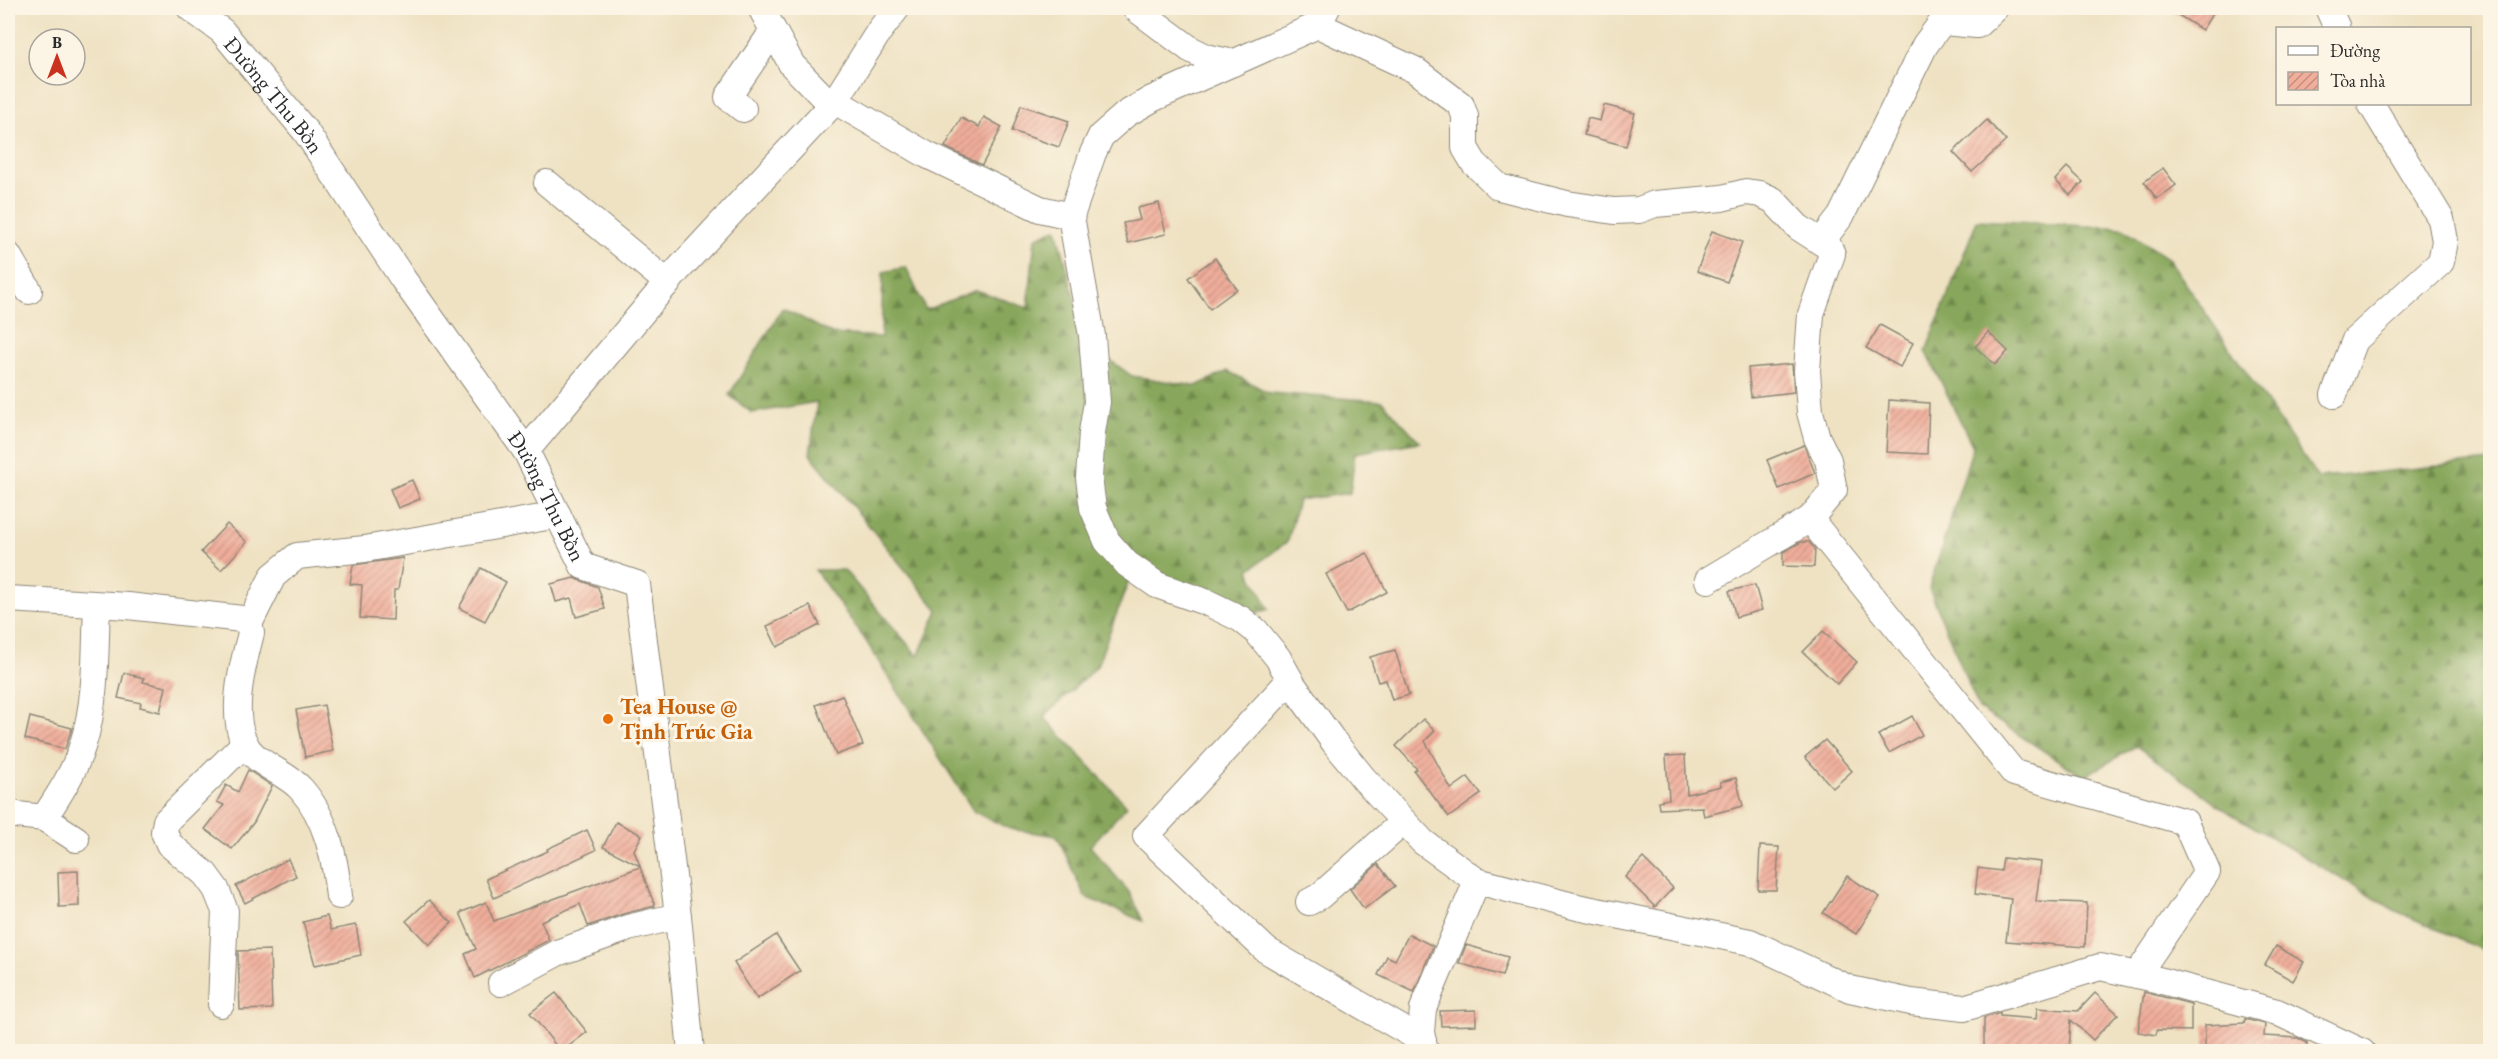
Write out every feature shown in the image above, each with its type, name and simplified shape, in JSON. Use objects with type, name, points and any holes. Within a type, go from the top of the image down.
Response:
[{"type":"street","name":"Đường Thu Bồn","points":[[190,8],[222,31],[306,132],[403,279],[526,451],[583,566],[638,584],[678,916],[691,1052]]},
{"type":"street","points":[[761,8],[792,65],[833,103],[927,155],[1041,209],[1071,216]]},
{"type":"street","points":[[526,451],[668,283],[833,103],[880,30],[897,8]]},
{"type":"street","points":[[1135,8],[1190,49],[1206,57],[1233,63]]},
{"type":"street","points":[[1821,242],[1841,216],[1925,45],[1942,22],[1977,25],[1995,8]]},
{"type":"street","points":[[2328,8],[2337,27]]},
{"type":"street","points":[[1708,580],[1810,519],[1834,490],[1828,460],[1817,438],[1810,412],[1806,371],[1811,314],[1832,254],[1829,247],[1798,227],[1773,200],[1760,194],[1746,192],[1722,198],[1655,204],[1639,210],[1614,211],[1567,204],[1499,187],[1474,163],[1465,148],[1465,116],[1461,105],[1405,64],[1323,16],[1233,63],[1152,99],[1126,114],[1101,136],[1071,216],[1092,336],[1097,402],[1092,432],[1089,478],[1093,508],[1107,541],[1127,564],[1157,585],[1208,603],[1241,619],[1256,631],[1278,658],[1290,680],[1341,752],[1423,842],[1477,881],[1577,907],[1750,942],[1850,989],[1911,1002],[1964,1008],[2100,967],[2277,1012],[2362,1052]]},
{"type":"street","points":[[743,109],[728,97],[773,31]]},
{"type":"street","points":[[2334,395],[2355,340],[2441,262],[2445,241],[2441,219],[2372,105]]},
{"type":"street","points":[[547,183],[668,283]]},
{"type":"street","points":[[8,255],[29,291]]},
{"type":"street","points":[[339,896],[331,844],[317,814],[301,788],[264,763],[244,742],[239,718],[238,694],[251,633],[249,624],[273,576],[297,556],[365,549],[558,515]]},
{"type":"street","points":[[1810,519],[2014,773],[2185,822],[2207,872],[2137,975]]},
{"type":"street","points":[[8,599],[128,606],[242,619],[249,624]]},
{"type":"street","points":[[44,818],[66,784],[83,743],[94,682],[97,605]]},
{"type":"street","points":[[1290,680],[1146,836],[1266,950],[1424,1046]]},
{"type":"street","points":[[221,1004],[225,911],[216,889],[205,874],[169,844],[164,832],[166,821],[244,742]]},
{"type":"street","points":[[8,814],[44,818],[76,839]]},
{"type":"street","points":[[1309,902],[1320,896],[1403,822]]},
{"type":"street","points":[[1424,1046],[1421,1032],[1423,1010],[1477,881]]},
{"type":"street","points":[[501,983],[556,953],[628,928],[678,916]]},
{"type":"green space","points":[[1977,220],[2123,228],[2169,259],[2318,478],[2490,461],[2490,953],[2394,910],[2230,813],[2136,746],[2084,777],[1979,709],[1929,588],[1973,447],[1926,351]]},
{"type":"green space","points":[[1057,228],[1085,342],[1132,376],[1196,386],[1228,371],[1269,393],[1382,401],[1420,442],[1355,453],[1350,493],[1298,500],[1288,541],[1249,570],[1269,609],[1237,621],[1131,575],[1097,666],[1044,717],[1127,806],[1090,846],[1129,892],[1143,921],[1085,897],[1057,836],[1010,829],[974,812],[866,641],[815,570],[844,570],[918,656],[938,610],[810,454],[817,402],[752,413],[729,395],[783,308],[832,334],[881,337],[883,272],[906,267],[926,310],[976,290],[1028,308],[1035,238]]},
{"type":"building","points":[[2167,8],[2216,8],[2202,30]]},
{"type":"building","points":[[1021,105],[1069,121],[1059,147],[1012,131]]},
{"type":"building","points":[[1604,105],[1635,113],[1626,146],[1584,135],[1588,118],[1600,121]]},
{"type":"building","points":[[984,117],[1002,127],[982,165],[945,147],[961,118],[979,127]]},
{"type":"building","points":[[1987,120],[2006,141],[1972,172],[1953,152]]},
{"type":"building","points":[[2067,167],[2083,182],[2070,195],[2055,180]]},
{"type":"building","points":[[2163,168],[2176,185],[2157,199],[2144,182]]},
{"type":"building","points":[[1159,203],[1166,234],[1128,243],[1123,223],[1140,220],[1137,208]]},
{"type":"building","points":[[1712,231],[1742,242],[1727,282],[1697,271]]},
{"type":"building","points":[[1215,258],[1237,289],[1210,309],[1188,278]]},
{"type":"building","points":[[1880,325],[1913,343],[1900,367],[1866,348]]},
{"type":"building","points":[[1988,332],[2008,351],[1995,365],[1975,347]]},
{"type":"building","points":[[1792,364],[1794,392],[1751,397],[1748,368]]},
{"type":"building","points":[[1889,400],[1929,403],[1927,454],[1886,452]]},
{"type":"building","points":[[1804,445],[1815,473],[1779,489],[1767,460]]},
{"type":"building","points":[[412,480],[420,499],[398,508],[390,489]]},
{"type":"building","points":[[227,524],[247,542],[221,570],[201,552]]},
{"type":"building","points":[[1801,542],[1809,542],[1815,549],[1814,567],[1783,566],[1783,552]]},
{"type":"building","points":[[1367,553],[1387,592],[1347,613],[1326,574]]},
{"type":"building","points":[[403,558],[398,590],[394,590],[393,620],[360,618],[362,585],[350,584],[353,565]]},
{"type":"building","points":[[481,568],[506,582],[485,621],[459,608]]},
{"type":"building","points":[[574,578],[598,587],[605,609],[576,617],[571,598],[556,602],[551,584]]},
{"type":"building","points":[[1755,585],[1762,610],[1736,617],[1729,591]]},
{"type":"building","points":[[810,606],[820,625],[777,647],[767,626]]},
{"type":"building","points":[[1823,631],[1857,662],[1837,684],[1803,652]]},
{"type":"building","points":[[1395,650],[1409,695],[1392,700],[1386,680],[1378,682],[1370,657]]},
{"type":"building","points":[[124,673],[144,678],[143,682],[166,687],[160,712],[140,707],[141,703],[118,698]]},
{"type":"building","points":[[842,695],[863,745],[836,755],[816,705]]},
{"type":"building","points":[[324,705],[333,751],[305,757],[296,710]]},
{"type":"building","points":[[1912,716],[1922,735],[1889,753],[1878,735]]},
{"type":"building","points":[[30,717],[72,728],[65,749],[25,739]]},
{"type":"building","points":[[1423,719],[1435,731],[1425,741],[1451,789],[1468,777],[1481,794],[1449,817],[1414,771],[1417,769],[1396,746]]},
{"type":"building","points":[[1825,740],[1852,771],[1833,788],[1805,757]]},
{"type":"building","points":[[1685,755],[1687,794],[1721,786],[1720,782],[1736,778],[1743,806],[1704,816],[1702,807],[1659,809],[1658,801],[1669,799],[1666,756]]},
{"type":"building","points":[[248,770],[272,786],[254,822],[232,849],[205,829],[224,805],[217,802],[226,785],[238,792]]},
{"type":"building","points":[[616,822],[642,835],[634,850],[640,866],[603,847]]},
{"type":"building","points":[[587,830],[596,850],[494,898],[486,879],[548,851],[547,849]]},
{"type":"building","points":[[1760,846],[1779,847],[1776,890],[1758,890]]},
{"type":"building","points":[[1643,858],[1673,888],[1655,907],[1625,877]]},
{"type":"building","points":[[2003,858],[2041,862],[2036,901],[2087,903],[2085,947],[2006,941],[2011,899],[1975,894],[1978,868],[2001,871]]},
{"type":"building","points":[[288,859],[296,876],[245,903],[236,886]]},
{"type":"building","points":[[1378,864],[1395,886],[1364,909],[1350,889]]},
{"type":"building","points":[[640,867],[655,906],[588,926],[580,904],[541,921],[549,940],[475,978],[465,954],[476,949],[460,913],[486,902],[494,921]]},
{"type":"building","points":[[78,871],[79,906],[59,907],[58,872]]},
{"type":"building","points":[[1847,876],[1880,897],[1856,934],[1823,913]]},
{"type":"building","points":[[429,900],[452,923],[429,945],[406,921]]},
{"type":"building","points":[[327,916],[331,930],[356,925],[361,955],[315,965],[303,922]]},
{"type":"building","points":[[1409,934],[1433,946],[1414,992],[1378,975],[1387,956],[1395,960]]},
{"type":"building","points":[[776,935],[800,971],[757,999],[734,963]]},
{"type":"building","points":[[1466,945],[1508,957],[1502,976],[1459,963]]},
{"type":"building","points":[[2276,946],[2304,962],[2293,981],[2265,965]]},
{"type":"building","points":[[270,950],[272,1009],[240,1010],[238,951]]},
{"type":"building","points":[[2144,992],[2191,1004],[2191,1031],[2157,1030],[2156,1035],[2138,1032]]},
{"type":"building","points":[[556,993],[587,1032],[561,1052],[530,1013]]},
{"type":"building","points":[[2095,993],[2118,1014],[2093,1040],[2071,1020],[2069,1052],[1984,1052],[1984,1018],[2000,1013],[2000,1016],[2036,1019],[2037,1008],[2078,1011]]},
{"type":"building","points":[[1476,1010],[1476,1025],[1441,1026],[1440,1011]]},
{"type":"building","points":[[2245,1019],[2265,1024],[2264,1036],[2298,1038],[2307,1043],[2307,1052],[2205,1052],[2205,1025],[2244,1023]]},
{"type":"place","name":"Tea House @ Tịnh Trúc Gia","points":[[608,719]]}]
